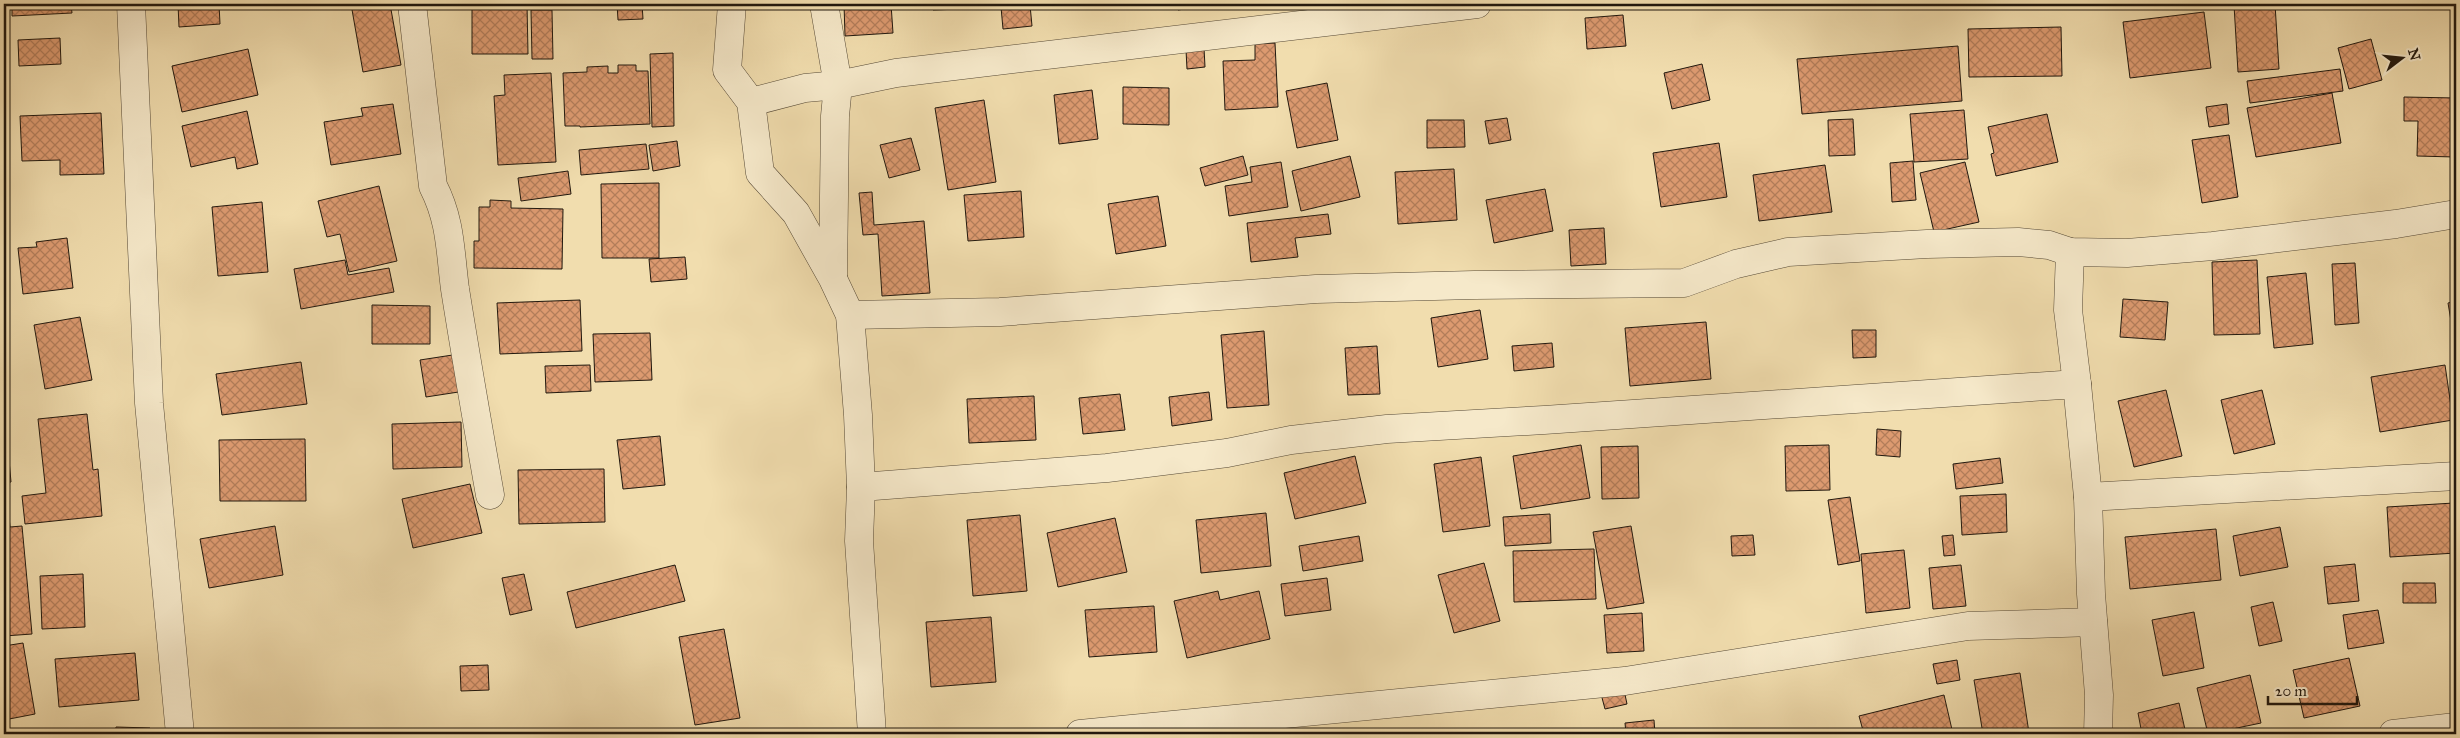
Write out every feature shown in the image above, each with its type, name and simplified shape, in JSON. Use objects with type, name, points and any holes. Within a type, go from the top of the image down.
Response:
[{"type":"street","points":[[131,4],[149,403],[180,734]]},
{"type":"street","points":[[412,4],[433,186],[443,206],[448,226],[455,289],[490,495]]},
{"type":"street","points":[[732,4],[727,70],[751,102],[760,173],[796,213],[833,279],[850,314],[861,488],[859,541],[872,734]]},
{"type":"street","points":[[824,4],[838,85],[835,116],[833,279]]},
{"type":"street","points":[[751,102],[805,88],[838,85],[896,73],[1477,4]]},
{"type":"street","points":[[850,314],[1000,312],[1316,289],[1684,283],[1736,264],[1788,252],[2018,242],[2049,245],[2070,252],[2127,253],[2213,246],[2396,224],[2456,214]]},
{"type":"street","points":[[2070,252],[2068,310],[2078,384],[2088,498],[2098,695],[2098,734]]},
{"type":"street","points":[[861,488],[1107,468],[1228,453],[1291,440],[1387,428],[1544,420],[2078,384]]},
{"type":"street","points":[[2088,498],[2456,476]]},
{"type":"street","points":[[1080,734],[1625,681],[1968,626],[2094,622]]},
{"type":"street","points":[[2393,734],[2456,727]]},
{"type":"building","points":[[12,4],[71,4],[72,13],[12,16]]},
{"type":"building","points":[[178,4],[219,4],[220,24],[179,27]]},
{"type":"building","points":[[351,4],[390,4],[401,65],[363,72]]},
{"type":"building","points":[[472,4],[527,4],[528,54],[472,54]]},
{"type":"building","points":[[617,4],[642,4],[643,19],[618,20]]},
{"type":"building","points":[[844,4],[891,4],[893,33],[845,36]]},
{"type":"building","points":[[933,4],[989,4],[990,8],[933,10]]},
{"type":"building","points":[[1041,4],[1074,4],[1041,8]]},
{"type":"building","points":[[1177,4],[1210,4],[1210,5],[1178,10]]},
{"type":"building","points":[[2275,4],[2279,69],[2238,72],[2234,5]]},
{"type":"building","points":[[1030,5],[1032,26],[1003,29],[1001,7]]},
{"type":"building","points":[[531,10],[552,10],[553,59],[532,59]]},
{"type":"building","points":[[2204,12],[2211,68],[2130,78],[2123,22]]},
{"type":"building","points":[[1623,15],[1626,46],[1587,49],[1585,18]]},
{"type":"building","points":[[2061,27],[2062,76],[1969,77],[1968,29]]},
{"type":"building","points":[[60,38],[61,64],[19,66],[18,40]]},
{"type":"building","points":[[2371,39],[2382,80],[2349,89],[2338,48]]},
{"type":"building","points":[[1275,43],[1278,107],[1225,110],[1223,61],[1255,60],[1255,44]]},
{"type":"building","points":[[1958,46],[1962,101],[1802,114],[1797,59]]},
{"type":"building","points":[[1204,48],[1205,67],[1187,69],[1186,50]]},
{"type":"building","points":[[248,49],[258,95],[182,112],[172,66]]},
{"type":"building","points":[[673,53],[674,126],[652,127],[650,54]]},
{"type":"building","points":[[1702,64],[1710,100],[1672,109],[1664,73]]},
{"type":"building","points":[[618,65],[636,65],[636,71],[648,71],[650,124],[565,126],[563,73],[587,72],[587,67],[608,66],[608,73],[618,73]]},
{"type":"building","points":[[2340,69],[2343,91],[2250,103],[2247,81]]},
{"type":"building","points":[[551,73],[556,162],[498,165],[494,96],[505,95],[504,75]]},
{"type":"building","points":[[1327,83],[1338,140],[1297,148],[1286,91]]},
{"type":"building","points":[[1123,87],[1169,88],[1169,125],[1123,124]]},
{"type":"building","points":[[1092,90],[1098,139],[1059,144],[1054,95]]},
{"type":"building","points":[[2332,93],[2341,143],[2256,157],[2247,108]]},
{"type":"building","points":[[2404,97],[2456,98],[2455,157],[2417,156],[2418,121],[2404,121]]},
{"type":"building","points":[[984,100],[996,182],[948,190],[935,108]]},
{"type":"building","points":[[393,104],[401,154],[331,165],[324,122],[363,116],[361,108]]},
{"type":"building","points":[[2227,104],[2229,124],[2209,127],[2206,107]]},
{"type":"building","points":[[1964,110],[1968,159],[1914,162],[1910,114]]},
{"type":"building","points":[[247,111],[258,164],[237,169],[235,157],[191,167],[182,126]]},
{"type":"building","points":[[101,113],[104,174],[60,175],[60,160],[22,161],[20,116]]},
{"type":"building","points":[[2047,114],[2058,162],[1996,176],[1991,154],[1994,153],[1988,127]]},
{"type":"building","points":[[1507,118],[1511,140],[1489,144],[1485,121]]},
{"type":"building","points":[[1853,119],[1855,155],[1829,156],[1828,120]]},
{"type":"building","points":[[1427,120],[1464,120],[1465,147],[1427,148]]},
{"type":"building","points":[[2229,135],[2238,197],[2202,203],[2192,140]]},
{"type":"building","points":[[911,138],[920,170],[889,178],[880,145]]},
{"type":"building","points":[[677,141],[680,166],[653,171],[649,145]]},
{"type":"building","points":[[1719,143],[1727,197],[1661,207],[1653,153]]},
{"type":"building","points":[[646,144],[649,169],[581,175],[579,150]]},
{"type":"building","points":[[1243,156],[1248,175],[1205,186],[1200,168]]},
{"type":"building","points":[[1350,156],[1360,197],[1301,211],[1292,171]]},
{"type":"building","points":[[1913,161],[1916,200],[1892,202],[1890,163]]},
{"type":"building","points":[[1281,162],[1288,207],[1229,216],[1225,186],[1252,182],[1250,167]]},
{"type":"building","points":[[1965,162],[1979,222],[1934,232],[1920,173]]},
{"type":"building","points":[[1825,165],[1832,212],[1759,221],[1753,175]]},
{"type":"building","points":[[1454,169],[1457,220],[1398,224],[1395,172]]},
{"type":"building","points":[[568,171],[571,194],[521,201],[518,178]]},
{"type":"building","points":[[659,183],[659,258],[602,258],[601,184]]},
{"type":"building","points":[[379,186],[397,261],[349,272],[340,234],[327,237],[318,201]]},
{"type":"building","points":[[1545,189],[1553,231],[1494,243],[1486,200]]},
{"type":"building","points":[[1021,191],[1024,237],[968,241],[964,195]]},
{"type":"building","points":[[872,192],[874,225],[924,221],[930,293],[882,296],[878,234],[863,235],[859,193]]},
{"type":"building","points":[[1158,196],[1166,246],[1116,254],[1108,204]]},
{"type":"building","points":[[490,200],[511,201],[511,208],[563,209],[562,269],[474,268],[474,241],[479,241],[479,207],[490,207]]},
{"type":"building","points":[[262,202],[268,272],[218,276],[212,207]]},
{"type":"building","points":[[1328,214],[1331,234],[1295,238],[1298,257],[1251,262],[1247,223]]},
{"type":"building","points":[[1604,228],[1606,264],[1571,266],[1569,230]]},
{"type":"building","points":[[67,238],[73,288],[23,294],[18,248],[37,247],[36,242]]},
{"type":"building","points":[[685,257],[687,279],[651,282],[649,259]]},
{"type":"building","points":[[345,260],[348,275],[389,268],[394,292],[301,309],[294,269]]},
{"type":"building","points":[[2257,260],[2260,334],[2214,335],[2212,262]]},
{"type":"building","points":[[2355,263],[2359,323],[2335,325],[2332,264]]},
{"type":"building","points":[[2306,273],[2313,344],[2274,348],[2267,277]]},
{"type":"building","points":[[2123,299],[2168,302],[2165,340],[2120,337]]},
{"type":"building","points":[[580,300],[582,351],[500,354],[497,303]]},
{"type":"building","points":[[2456,301],[2456,333],[2453,333],[2448,303]]},
{"type":"building","points":[[372,305],[430,306],[430,344],[372,344]]},
{"type":"building","points":[[1480,310],[1488,359],[1438,367],[1431,318]]},
{"type":"building","points":[[80,317],[92,380],[45,389],[34,325]]},
{"type":"building","points":[[1706,322],[1711,379],[1630,386],[1625,328]]},
{"type":"building","points":[[1852,330],[1876,330],[1876,357],[1853,358]]},
{"type":"building","points":[[1264,331],[1269,405],[1227,408],[1221,335]]},
{"type":"building","points":[[650,333],[652,380],[595,382],[593,334]]},
{"type":"building","points":[[1552,343],[1554,367],[1514,371],[1512,346]]},
{"type":"building","points":[[1377,346],[1380,394],[1348,395],[1345,348]]},
{"type":"building","points":[[459,354],[465,391],[426,397],[420,360]]},
{"type":"building","points":[[301,362],[307,404],[222,415],[216,374]]},
{"type":"building","points":[[590,365],[591,391],[546,393],[545,366]]},
{"type":"building","points":[[2445,365],[2453,420],[2380,432],[2371,377]]},
{"type":"building","points":[[2166,390],[2182,456],[2134,467],[2118,401]]},
{"type":"building","points":[[2262,390],[2275,444],[2234,454],[2221,400]]},
{"type":"building","points":[[1209,392],[1212,420],[1172,426],[1169,397]]},
{"type":"building","points":[[1120,394],[1125,430],[1083,434],[1079,398]]},
{"type":"building","points":[[1034,396],[1036,440],[969,443],[967,399]]},
{"type":"building","points":[[87,414],[93,470],[98,469],[102,516],[25,524],[22,496],[46,493],[38,419]]},
{"type":"building","points":[[461,422],[462,467],[393,469],[392,424]]},
{"type":"building","points":[[1877,429],[1901,431],[1900,457],[1876,455]]},
{"type":"building","points":[[660,436],[665,485],[623,489],[617,440]]},
{"type":"building","points":[[4,438],[7,438],[11,482],[4,483]]},
{"type":"building","points":[[305,439],[306,501],[220,501],[219,440]]},
{"type":"building","points":[[1581,445],[1590,498],[1521,509],[1513,456]]},
{"type":"building","points":[[1829,445],[1830,490],[1786,491],[1785,446]]},
{"type":"building","points":[[1638,446],[1639,498],[1602,499],[1601,447]]},
{"type":"building","points":[[1355,456],[1366,503],[1295,519],[1284,473]]},
{"type":"building","points":[[1481,457],[1490,526],[1443,532],[1434,464]]},
{"type":"building","points":[[2000,458],[2003,483],[1956,489],[1953,464]]},
{"type":"building","points":[[604,469],[605,522],[519,524],[518,470]]},
{"type":"building","points":[[470,484],[482,533],[413,548],[402,499]]},
{"type":"building","points":[[2006,494],[2007,532],[1962,535],[1960,496]]},
{"type":"building","points":[[4,497],[7,497],[10,527],[22,526],[32,634],[4,636]]},
{"type":"building","points":[[1850,497],[1860,561],[1838,565],[1828,500]]},
{"type":"building","points":[[2454,503],[2456,553],[2390,557],[2387,507]]},
{"type":"building","points":[[1266,513],[1271,566],[1201,573],[1196,520]]},
{"type":"building","points":[[1550,514],[1551,543],[1505,546],[1503,517]]},
{"type":"building","points":[[1020,515],[1027,591],[973,596],[967,520]]},
{"type":"building","points":[[1115,518],[1127,572],[1058,587],[1047,533]]},
{"type":"building","points":[[275,526],[283,575],[209,588],[200,539]]},
{"type":"building","points":[[1631,526],[1644,603],[1607,609],[1593,532]]},
{"type":"building","points":[[2280,527],[2288,567],[2240,576],[2233,536]]},
{"type":"building","points":[[2216,529],[2221,580],[2130,589],[2125,537]]},
{"type":"building","points":[[1753,535],[1755,555],[1732,556],[1731,536]]},
{"type":"building","points":[[1953,535],[1955,555],[1944,556],[1942,536]]},
{"type":"building","points":[[1359,536],[1363,561],[1303,571],[1299,546]]},
{"type":"building","points":[[1594,549],[1596,599],[1514,602],[1513,551]]},
{"type":"building","points":[[1904,550],[1910,608],[1866,613],[1861,554]]},
{"type":"building","points":[[1484,563],[1500,621],[1454,633],[1438,575]]},
{"type":"building","points":[[2355,564],[2359,601],[2328,604],[2324,567]]},
{"type":"building","points":[[675,565],[685,601],[576,628],[567,592]]},
{"type":"building","points":[[1961,565],[1966,606],[1933,609],[1929,568]]},
{"type":"building","points":[[83,574],[85,627],[42,629],[40,576]]},
{"type":"building","points":[[524,574],[532,610],[510,615],[502,578]]},
{"type":"building","points":[[1327,578],[1331,610],[1285,616],[1281,584]]},
{"type":"building","points":[[2403,583],[2435,583],[2436,603],[2403,603]]},
{"type":"building","points":[[1218,591],[1220,600],[1259,591],[1270,639],[1187,658],[1174,601]]},
{"type":"building","points":[[2273,602],[2282,641],[2259,646],[2251,607]]},
{"type":"building","points":[[1154,606],[1157,652],[1089,657],[1085,610]]},
{"type":"building","points":[[2378,610],[2384,643],[2348,649],[2343,615]]},
{"type":"building","points":[[2194,612],[2204,668],[2163,676],[2152,620]]},
{"type":"building","points":[[1642,613],[1644,651],[1607,653],[1604,615]]},
{"type":"building","points":[[991,617],[996,682],[931,687],[926,622]]},
{"type":"building","points":[[724,629],[740,718],[695,725],[679,637]]},
{"type":"building","points":[[23,643],[35,714],[4,720],[4,646]]},
{"type":"building","points":[[135,653],[139,700],[59,707],[55,659]]},
{"type":"building","points":[[2349,658],[2360,706],[2304,718],[2293,670]]},
{"type":"building","points":[[1957,660],[1960,680],[1937,684],[1933,664]]},
{"type":"building","points":[[488,665],[489,690],[461,691],[460,666]]},
{"type":"building","points":[[2020,673],[2029,733],[1983,734],[1974,680]]},
{"type":"building","points":[[2250,675],[2261,723],[2208,734],[2197,688]]},
{"type":"building","points":[[1624,690],[1627,704],[1605,709],[1601,694]]},
{"type":"building","points":[[1944,695],[1953,734],[1864,734],[1859,716]]},
{"type":"building","points":[[2179,703],[2186,734],[2142,734],[2138,713]]},
{"type":"building","points":[[1654,720],[1655,734],[1626,734],[1625,723]]},
{"type":"building","points":[[116,727],[150,728],[150,734],[115,734]]},
{"type":"building","points":[[1809,729],[1809,734],[1759,734]]}]
